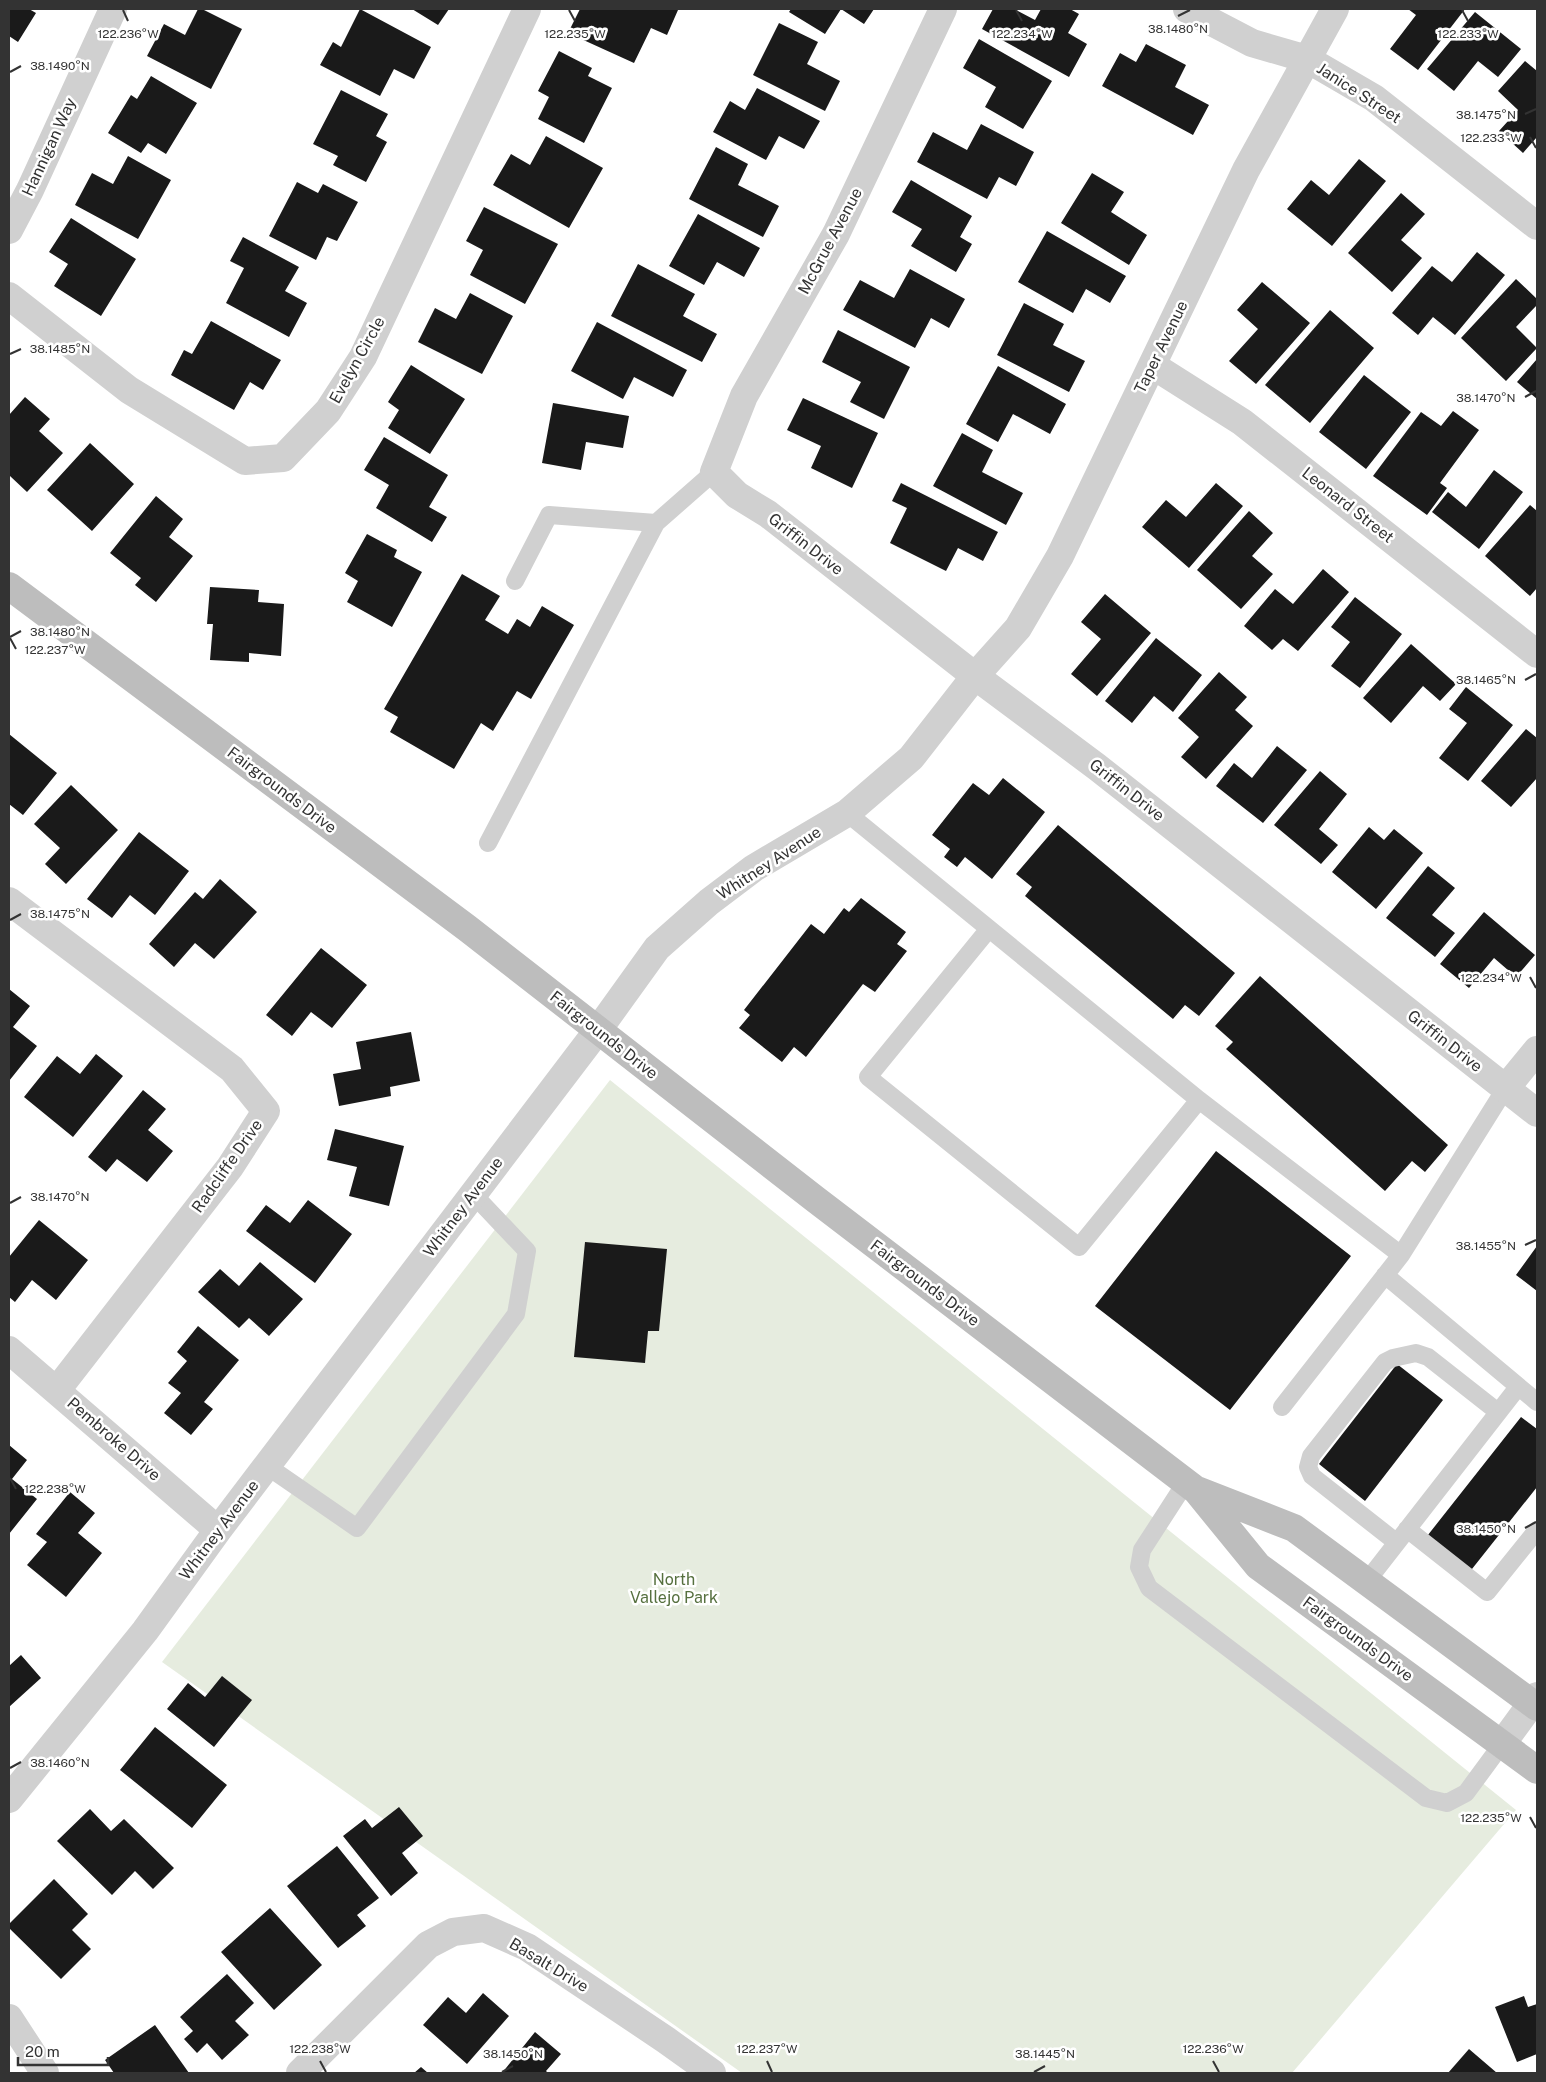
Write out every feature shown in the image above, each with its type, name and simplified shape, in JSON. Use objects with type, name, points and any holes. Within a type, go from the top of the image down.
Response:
[{"type":"main road","name":"Fairgrounds Drive","points":[[9,586],[467,928],[815,1199],[1191,1486],[1258,1566],[1537,1770]]},
{"type":"main road","name":"Fairgrounds Drive","points":[[1191,1486],[1294,1528],[1535,1702]]},
{"type":"street","name":"Hannigan Way","points":[[9,230],[30,190],[113,9]]},
{"type":"street","name":"Evelyn Circle","points":[[9,296],[129,390],[245,462],[284,458],[328,412],[363,357],[527,9]]},
{"type":"street","name":"McGrue Avenue","points":[[714,472],[744,396],[836,234],[943,9]]},
{"type":"street","name":"Janice Street","points":[[1186,9],[1252,43],[1307,59],[1374,98],[1537,226]]},
{"type":"street","name":"Taper Avenue","points":[[974,676],[1018,628],[1060,556],[1246,170],[1335,9]]},
{"type":"street","name":"Leonard Street","points":[[1152,365],[1242,422],[1537,654]]},
{"type":"street","name":"Griffin Drive","points":[[714,472],[737,494],[768,514],[974,676],[1105,773],[1537,1113]]},
{"type":"street","name":"Whitney Avenue","points":[[9,1799],[116,1669],[218,1530],[598,1030],[657,948],[708,902],[754,868],[847,814],[912,758],[974,676]]},
{"type":"street","name":"Radcliffe Drive","points":[[9,901],[232,1069],[266,1111],[230,1167],[57,1390]]},
{"type":"street","points":[[1505,1088],[1537,1050]]},
{"type":"street","name":"Pembroke Drive","points":[[9,1350],[218,1530]]},
{"type":"street","points":[[1502,1744],[1535,1702]]},
{"type":"street","name":"Basalt Drive","points":[[300,2073],[428,1945],[454,1932],[484,1928],[527,1947],[712,2073]]},
{"type":"street","points":[[9,2018],[45,2073]]},
{"type":"lane","points":[[488,843],[656,523],[714,472]]},
{"type":"lane","points":[[515,581],[549,515],[656,523]]},
{"type":"lane","points":[[847,814],[1199,1100],[1401,1255]]},
{"type":"lane","points":[[988,930],[868,1077],[928,1126],[1079,1247],[1199,1100]]},
{"type":"lane","points":[[1282,1407],[1401,1255],[1505,1088]]},
{"type":"lane","points":[[267,1466],[357,1528],[516,1314],[527,1251],[473,1194]]},
{"type":"lane","points":[[1385,1275],[1537,1402]]},
{"type":"lane","points":[[1498,1412],[1428,1357],[1416,1352],[1392,1358],[1385,1362],[1311,1456],[1308,1467],[1312,1476],[1487,1592],[1537,1530]]},
{"type":"lane","points":[[1367,1581],[1518,1387]]},
{"type":"lane","points":[[1191,1486],[1142,1550],[1139,1567],[1149,1588],[1426,1798],[1447,1803],[1466,1793],[1502,1744]]},
{"type":"green space","name":"North Vallejo Park","points":[[610,1080],[1516,1810],[1292,2073],[742,2073],[162,1662]]},
{"type":"building","points":[[9,9],[29,9],[36,13],[18,42],[9,36]]},
{"type":"building","points":[[198,9],[202,9],[242,29],[211,89],[147,56],[164,24],[185,35]]},
{"type":"building","points":[[360,9],[431,47],[414,79],[394,69],[380,96],[320,65],[333,42],[341,47]]},
{"type":"building","points":[[412,9],[449,9],[438,25]]},
{"type":"building","points":[[580,9],[678,10],[667,35],[651,28],[634,63],[568,33]]},
{"type":"building","points":[[791,9],[841,9],[825,34],[789,12]]},
{"type":"building","points":[[841,9],[874,9],[864,24]]},
{"type":"building","points":[[993,9],[1014,9],[1035,20],[1041,9],[1070,9],[1079,14],[1068,33],[1087,44],[1069,77],[982,29]]},
{"type":"building","points":[[1408,9],[1465,9],[1418,70],[1390,49],[1416,15]]},
{"type":"building","points":[[1475,12],[1521,49],[1498,77],[1478,61],[1454,91],[1427,69]]},
{"type":"building","points":[[779,23],[818,42],[807,64],[840,81],[825,111],[753,75]]},
{"type":"building","points":[[979,39],[1052,81],[1023,129],[985,107],[996,87],[963,68]]},
{"type":"building","points":[[1146,44],[1186,65],[1175,87],[1209,105],[1193,135],[1102,86],[1120,53],[1136,62]]},
{"type":"building","points":[[559,51],[592,68],[588,76],[612,88],[584,143],[538,119],[549,97],[538,91]]},
{"type":"building","points":[[1525,61],[1537,71],[1537,137],[1523,153],[1499,131],[1518,110],[1498,91]]},
{"type":"building","points":[[151,76],[197,103],[166,154],[148,143],[141,153],[108,133],[131,95],[137,99]]},
{"type":"building","points":[[757,88],[820,121],[804,149],[779,136],[766,160],[713,132],[730,101],[745,110]]},
{"type":"building","points":[[341,90],[388,114],[376,136],[387,142],[366,182],[333,165],[338,156],[313,144]]},
{"type":"building","points":[[981,124],[1034,152],[1016,186],[999,177],[987,199],[917,162],[933,132],[967,150]]},
{"type":"building","points":[[546,136],[603,168],[569,228],[493,185],[511,154],[530,165]]},
{"type":"building","points":[[716,147],[748,164],[738,185],[779,206],[763,237],[689,199]]},
{"type":"building","points":[[128,156],[171,180],[138,239],[75,205],[92,173],[113,184]]},
{"type":"building","points":[[1359,159],[1386,181],[1332,246],[1287,209],[1311,180],[1329,195]]},
{"type":"building","points":[[1092,173],[1124,192],[1111,212],[1147,235],[1129,265],[1061,223]]},
{"type":"building","points":[[911,180],[972,216],[960,237],[972,244],[956,272],[911,246],[922,229],[892,212]]},
{"type":"building","points":[[297,182],[318,193],[323,184],[358,202],[337,241],[327,237],[316,260],[269,236]]},
{"type":"building","points":[[1401,193],[1425,214],[1401,240],[1422,258],[1392,292],[1348,253]]},
{"type":"building","points":[[484,207],[558,244],[525,304],[470,275],[483,250],[466,241]]},
{"type":"building","points":[[698,214],[760,248],[744,277],[717,262],[704,285],[669,266]]},
{"type":"building","points":[[71,218],[136,259],[101,316],[54,286],[68,264],[49,252]]},
{"type":"building","points":[[1047,231],[1126,276],[1110,303],[1086,289],[1073,313],[1018,282]]},
{"type":"building","points":[[243,237],[299,267],[285,291],[307,303],[289,337],[226,303],[244,268],[230,261]]},
{"type":"building","points":[[1477,252],[1505,275],[1455,335],[1433,317],[1418,335],[1392,313],[1432,266],[1452,282]]},
{"type":"building","points":[[638,264],[695,294],[683,316],[717,334],[702,362],[611,316]]},
{"type":"building","points":[[910,269],[965,299],[949,328],[931,318],[915,348],[843,310],[860,280],[894,298]]},
{"type":"building","points":[[1516,279],[1537,299],[1537,305],[1516,327],[1537,348],[1506,381],[1461,338]]},
{"type":"building","points":[[1262,282],[1310,323],[1256,384],[1229,361],[1258,329],[1237,310]]},
{"type":"building","points":[[470,293],[513,316],[482,374],[418,342],[435,308],[456,319]]},
{"type":"building","points":[[1024,303],[1064,324],[1053,345],[1085,361],[1069,392],[997,355]]},
{"type":"building","points":[[1330,310],[1374,348],[1310,423],[1265,385]]},
{"type":"building","points":[[211,321],[281,360],[263,390],[250,382],[234,410],[171,375],[184,350],[192,354]]},
{"type":"building","points":[[597,322],[687,370],[673,397],[634,377],[623,399],[571,371]]},
{"type":"building","points":[[838,330],[910,367],[884,419],[850,402],[861,382],[822,362]]},
{"type":"building","points":[[1537,359],[1537,399],[1517,382]]},
{"type":"building","points":[[411,365],[465,399],[430,454],[388,428],[399,410],[388,402]]},
{"type":"building","points":[[998,366],[1066,404],[1050,434],[1013,414],[998,442],[966,424]]},
{"type":"building","points":[[1364,375],[1411,412],[1366,469],[1319,432]]},
{"type":"building","points":[[25,397],[50,419],[39,431],[63,453],[27,492],[9,477],[9,415]]},
{"type":"building","points":[[803,398],[878,433],[852,488],[811,468],[821,446],[787,430]]},
{"type":"building","points":[[553,403],[629,416],[623,448],[586,442],[581,470],[542,463]]},
{"type":"building","points":[[1453,411],[1479,430],[1440,483],[1447,488],[1427,515],[1373,476],[1421,412],[1441,426]]},
{"type":"building","points":[[962,433],[993,450],[982,472],[1023,493],[1006,525],[933,486]]},
{"type":"building","points":[[384,437],[448,475],[429,507],[447,517],[432,542],[376,508],[389,485],[364,470]]},
{"type":"building","points":[[90,443],[134,484],[92,531],[47,490]]},
{"type":"building","points":[[1494,470],[1523,492],[1479,549],[1432,512],[1448,492],[1466,507]]},
{"type":"building","points":[[901,483],[998,532],[983,561],[958,548],[946,571],[890,543],[907,508],[892,501]]},
{"type":"building","points":[[1216,483],[1243,506],[1189,568],[1142,527],[1166,500],[1186,517]]},
{"type":"building","points":[[156,496],[183,519],[169,537],[193,556],[156,602],[135,585],[141,578],[110,553]]},
{"type":"building","points":[[1530,505],[1537,511],[1537,588],[1530,596],[1485,556]]},
{"type":"building","points":[[1249,511],[1273,533],[1252,556],[1273,574],[1241,609],[1197,570]]},
{"type":"building","points":[[367,534],[397,550],[394,557],[422,572],[392,627],[347,602],[358,581],[345,573]]},
{"type":"building","points":[[1323,569],[1349,592],[1298,651],[1283,639],[1272,650],[1244,626],[1275,589],[1293,604]]},
{"type":"building","points":[[462,574],[500,596],[485,620],[508,634],[517,619],[530,627],[542,606],[574,625],[531,699],[517,691],[493,731],[481,723],[454,769],[390,732],[398,717],[384,709]]},
{"type":"building","points":[[210,587],[259,590],[258,602],[284,604],[281,656],[249,653],[249,662],[210,660],[213,624],[207,624]]},
{"type":"building","points":[[1105,594],[1151,633],[1097,696],[1071,674],[1101,639],[1081,622]]},
{"type":"building","points":[[1355,597],[1402,634],[1360,688],[1331,666],[1350,642],[1331,627]]},
{"type":"building","points":[[1156,638],[1202,675],[1173,712],[1154,696],[1132,723],[1105,701]]},
{"type":"building","points":[[1411,644],[1456,684],[1440,701],[1423,686],[1391,723],[1363,698]]},
{"type":"building","points":[[1219,672],[1247,697],[1235,710],[1253,726],[1206,779],[1181,757],[1199,737],[1178,718]]},
{"type":"building","points":[[1466,687],[1513,725],[1468,781],[1439,758],[1467,723],[1449,709]]},
{"type":"building","points":[[1526,729],[1537,738],[1537,778],[1511,807],[1481,781]]},
{"type":"building","points":[[9,734],[57,773],[23,815],[9,804]]},
{"type":"building","points":[[1277,746],[1307,770],[1263,823],[1216,786],[1234,763],[1252,778]]},
{"type":"building","points":[[1320,771],[1347,794],[1319,829],[1338,845],[1321,864],[1274,825]]},
{"type":"building","points":[[1003,778],[1045,812],[992,879],[965,857],[957,867],[944,857],[950,849],[932,835],[973,783],[989,795]]},
{"type":"building","points":[[71,785],[118,830],[66,884],[45,864],[60,848],[34,824]]},
{"type":"building","points":[[1058,825],[1235,973],[1199,1016],[1185,1005],[1173,1019],[1025,896],[1032,887],[1016,874]]},
{"type":"building","points":[[1369,827],[1384,840],[1394,829],[1423,853],[1376,909],[1332,872]]},
{"type":"building","points":[[139,832],[189,871],[155,915],[130,895],[112,918],[87,899]]},
{"type":"building","points":[[1428,866],[1455,888],[1432,915],[1455,933],[1435,957],[1386,918]]},
{"type":"building","points":[[220,879],[257,912],[214,959],[195,943],[174,967],[149,944],[195,892],[203,899]]},
{"type":"building","points":[[861,898],[906,932],[897,944],[907,951],[875,992],[863,984],[806,1057],[794,1047],[782,1062],[739,1028],[750,1015],[744,1010],[811,924],[824,934],[844,908],[849,912]]},
{"type":"building","points":[[1484,912],[1535,955],[1516,977],[1494,958],[1469,988],[1440,964]]},
{"type":"building","points":[[321,948],[367,985],[332,1028],[311,1012],[292,1036],[266,1015]]},
{"type":"building","points":[[1260,976],[1448,1145],[1425,1172],[1412,1161],[1385,1191],[1226,1049],[1233,1042],[1215,1026]]},
{"type":"building","points":[[9,989],[30,1006],[13,1027],[37,1046],[9,1081]]},
{"type":"building","points":[[411,1032],[420,1081],[390,1087],[391,1096],[339,1106],[333,1074],[361,1069],[356,1042]]},
{"type":"building","points":[[96,1054],[123,1076],[73,1137],[24,1097],[57,1056],[80,1074]]},
{"type":"building","points":[[143,1090],[166,1109],[148,1130],[173,1151],[147,1182],[117,1159],[106,1172],[88,1157]]},
{"type":"building","points":[[335,1129],[404,1146],[389,1206],[349,1196],[357,1167],[327,1160]]},
{"type":"building","points":[[1216,1151],[1351,1256],[1230,1410],[1095,1306]]},
{"type":"building","points":[[308,1200],[352,1234],[315,1283],[246,1231],[266,1205],[290,1223]]},
{"type":"building","points":[[39,1220],[88,1260],[56,1300],[32,1280],[15,1302],[9,1297],[9,1257]]},
{"type":"building","points":[[585,1242],[667,1249],[659,1331],[648,1331],[645,1363],[574,1357]]},
{"type":"building","points":[[1537,1246],[1537,1291],[1516,1275]]},
{"type":"building","points":[[260,1262],[303,1299],[269,1336],[249,1318],[239,1328],[198,1292],[220,1269],[239,1286]]},
{"type":"building","points":[[198,1326],[239,1360],[204,1402],[213,1409],[191,1435],[164,1413],[181,1393],[168,1383],[187,1361],[177,1352]]},
{"type":"building","points":[[1397,1364],[1443,1400],[1365,1501],[1319,1464]]},
{"type":"building","points":[[1521,1417],[1537,1429],[1537,1487],[1468,1574],[1424,1540]]},
{"type":"building","points":[[9,1445],[27,1460],[12,1479],[37,1499],[9,1534]]},
{"type":"building","points":[[70,1492],[95,1513],[78,1533],[102,1553],[66,1597],[27,1565],[47,1542],[36,1534]]},
{"type":"building","points":[[21,1655],[41,1678],[9,1707],[9,1666]]},
{"type":"building","points":[[222,1676],[252,1700],[214,1747],[167,1709],[188,1683],[205,1697]]},
{"type":"building","points":[[155,1727],[227,1785],[192,1828],[120,1770]]},
{"type":"building","points":[[399,1807],[423,1836],[402,1853],[418,1873],[391,1896],[343,1836],[365,1819],[372,1828]]},
{"type":"building","points":[[90,1809],[111,1831],[124,1819],[174,1868],[153,1889],[135,1871],[112,1895],[57,1841]]},
{"type":"building","points":[[337,1846],[379,1898],[357,1915],[366,1926],[338,1948],[287,1886]]},
{"type":"building","points":[[54,1879],[88,1914],[72,1930],[91,1949],[61,1979],[9,1928],[9,1924]]},
{"type":"building","points":[[270,1908],[322,1965],[274,2010],[221,1952]]},
{"type":"building","points":[[227,1974],[254,2003],[235,2021],[249,2035],[222,2060],[207,2043],[197,2053],[184,2039],[193,2031],[180,2017]]},
{"type":"building","points":[[483,1993],[509,2016],[467,2064],[423,2025],[448,1997],[466,2013]]},
{"type":"building","points":[[1524,1996],[1528,2007],[1537,2004],[1537,2054],[1517,2062],[1495,2007]]},
{"type":"building","points":[[155,2025],[189,2073],[114,2073],[105,2060]]},
{"type":"building","points":[[535,2032],[561,2054],[546,2071],[548,2073],[502,2073]]},
{"type":"building","points":[[1469,2049],[1497,2073],[1448,2073]]},
{"type":"building","points":[[421,2067],[428,2073],[414,2073]]}]
